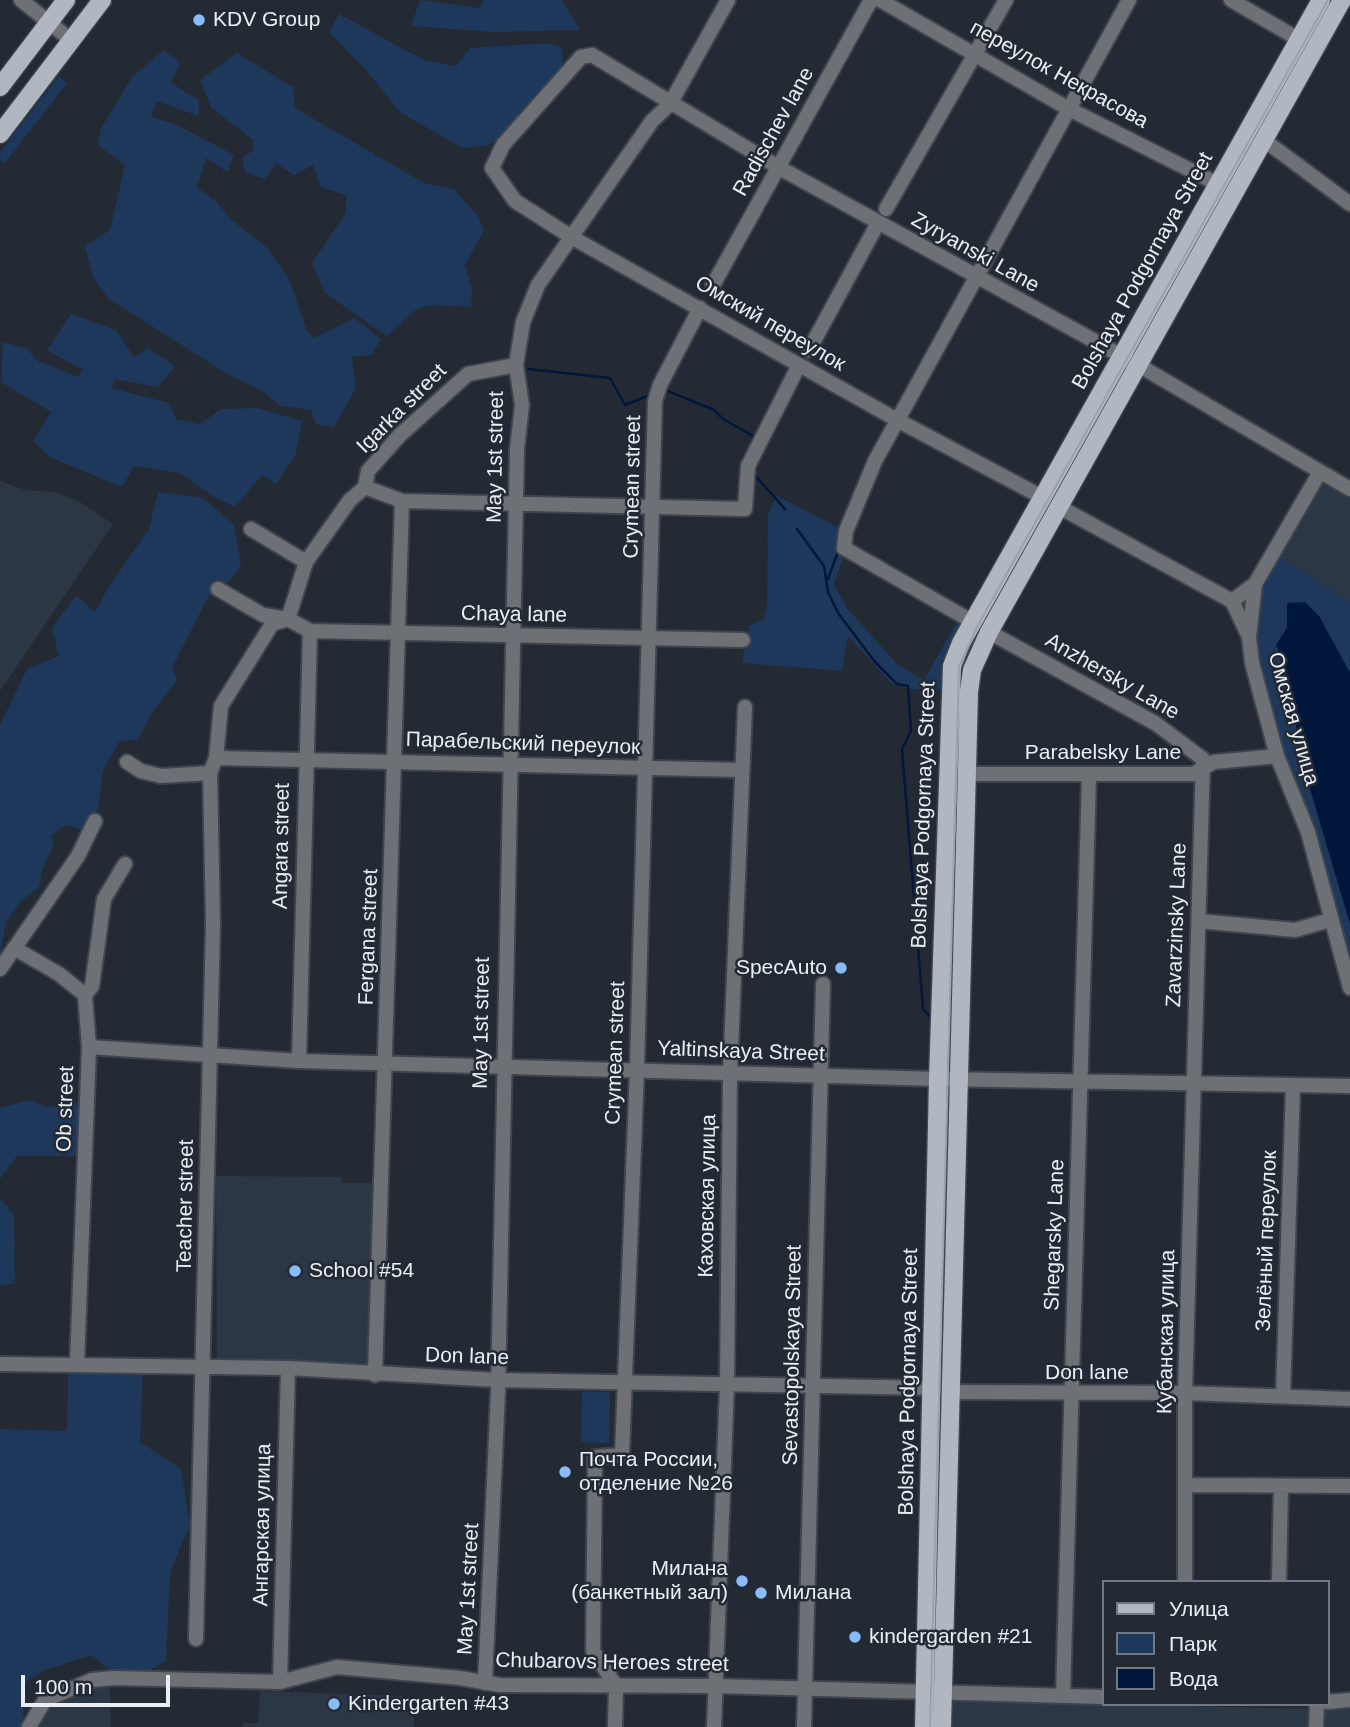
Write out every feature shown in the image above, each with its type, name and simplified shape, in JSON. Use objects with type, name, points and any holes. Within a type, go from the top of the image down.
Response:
[{"type":"main road","points":[[0,87],[66,0]]},
{"type":"main road","points":[[0,134],[102,0]]},
{"type":"main road","name":"Bolshaya Podgornaya Street","points":[[942,1727],[938,1079],[952,666],[973,622],[1042,497],[1321,0]]},
{"type":"main road","name":"Bolshaya Podgornaya Street","points":[[924,1727],[959,1080],[972,670],[989,632],[1061,508],[1342,0]]},
{"type":"street","points":[[21,0],[71,40]]},
{"type":"street","points":[[516,365],[523,322],[538,285],[573,239],[652,121],[670,104],[728,0]]},
{"type":"street","name":"Radischev lane","points":[[713,285],[871,0]]},
{"type":"street","name":"переулок Некрасова","points":[[880,0],[1069,109],[1218,184]]},
{"type":"street","points":[[886,209],[1006,0]]},
{"type":"street","points":[[973,622],[844,548],[846,531],[875,461],[1129,0]]},
{"type":"street","points":[[1231,0],[1300,40]]},
{"type":"street","name":"Zyryanski Lane","points":[[492,168],[503,145],[581,57],[592,55],[778,167],[977,279],[1140,366],[1350,489]]},
{"type":"street","points":[[1264,140],[1350,204]]},
{"type":"street","name":"Омский переулок","points":[[492,168],[515,201],[573,239],[899,421],[1042,497]]},
{"type":"street","points":[[809,350],[878,223]]},
{"type":"street","name":"Crymean street","points":[[616,1686],[593,1651],[595,1457],[622,1455],[637,1069],[657,390],[700,308]]},
{"type":"street","name":"Igarka street","points":[[288,619],[306,562],[350,500],[365,487],[368,471],[400,435],[468,374],[516,365]]},
{"type":"street","name":"May 1st street","points":[[485,1683],[497,1380],[517,449],[522,405],[516,365]]},
{"type":"street","points":[[365,487],[402,501],[654,508],[747,507],[748,466],[799,365]]},
{"type":"street","name":"Омская улица","points":[[1320,472],[1255,584],[1249,637],[1252,663],[1277,756],[1308,832],[1350,988]]},
{"type":"street","name":"Fergana street","points":[[375,1375],[387,1063],[402,501]]},
{"type":"street","points":[[1061,508],[1232,601],[1249,637]]},
{"type":"street","points":[[251,529],[306,562]]},
{"type":"street","points":[[1232,601],[1255,584]]},
{"type":"street","name":"Chaya lane","points":[[218,589],[262,615],[288,619],[310,631],[743,640]]},
{"type":"street","points":[[127,762],[141,771],[161,776],[211,773],[216,758],[221,706],[272,624],[288,619]]},
{"type":"street","name":"Angara street","points":[[299,1061],[310,631]]},
{"type":"street","name":"Anzhersky Lane","points":[[989,632],[1155,723],[1203,759],[1203,768]]},
{"type":"street","name":"Каховская улица","points":[[714,1727],[727,1384],[730,1074],[738,930],[740,770],[745,707]]},
{"type":"street","name":"Parabelsky Lane","points":[[967,774],[1193,774],[1214,762],[1277,756]]},
{"type":"street","name":"Парабельский переулок","points":[[216,758],[740,770]]},
{"type":"street","name":"Zavarzinsky Lane","points":[[1193,1083],[1203,768]]},
{"type":"street","name":"Teacher street","points":[[196,1639],[210,1053],[211,773]]},
{"type":"street","name":"Shegarsky Lane","points":[[1063,1696],[1089,776]]},
{"type":"street","points":[[0,969],[78,856],[95,821]]},
{"type":"street","name":"Ob street","points":[[77,1364],[89,1047],[85,995],[92,986],[104,899],[125,864]]},
{"type":"street","points":[[1199,921],[1295,930],[1330,920]]},
{"type":"street","points":[[14,948],[59,974],[85,995]]},
{"type":"street","name":"Sevastopolskaya Street","points":[[804,1727],[823,984]]},
{"type":"street","name":"Yaltinskaya Street","points":[[89,1047],[299,1061],[959,1080],[1350,1086]]},
{"type":"street","name":"Кубанская улица","points":[[1185,1580],[1185,1393],[1193,1083]]},
{"type":"street","name":"Зелёный переулок","points":[[1283,1396],[1293,1087]]},
{"type":"street","name":"Don lane","points":[[0,1364],[288,1368],[497,1380],[813,1385],[1071,1395],[1185,1393],[1350,1399]]},
{"type":"street","name":"Ангарская улица","points":[[280,1682],[288,1368]]},
{"type":"street","points":[[1186,1485],[1350,1486]]},
{"type":"street","points":[[1279,1580],[1281,1486]]},
{"type":"street","name":"Chubarovs Heroes street","points":[[29,1727],[45,1700],[92,1680],[114,1678],[280,1682],[337,1667],[460,1678],[485,1683],[943,1690],[1102,1697]]},
{"type":"street","points":[[615,1727],[616,1686]]},
{"type":"street","points":[[1329,1702],[1350,1700]]},
{"type":"street","points":[[1316,1727],[1317,1706]]},
{"type":"shaded area","points":[[1322,479],[1350,495],[1350,602],[1276,555]]},
{"type":"shaded area","points":[[0,481],[25,490],[55,492],[80,502],[113,524],[0,691]]},
{"type":"shaded area","name":"School #54","points":[[216,1176],[342,1177],[342,1183],[378,1183],[369,1364],[217,1358]]},
{"type":"shaded area","points":[[98,1683],[110,1688],[111,1727],[35,1727],[43,1713],[77,1691]]},
{"type":"shaded area","name":"Kindergarten #43","points":[[260,1691],[403,1696],[414,1712],[414,1727],[243,1727],[243,1723],[258,1723]]},
{"type":"shaded area","points":[[949,1696],[1102,1706],[1314,1709],[1350,1706],[1350,1727],[948,1727]]},
{"type":"green space","points":[[420,0],[480,8],[483,0],[562,0],[580,30],[494,32],[411,26]]},
{"type":"green space","points":[[339,14],[424,60],[456,66],[470,48],[547,43],[562,47],[563,70],[505,136],[487,145],[463,148],[401,113],[364,68],[329,32]]},
{"type":"green space","points":[[164,50],[180,63],[171,83],[199,100],[199,116],[157,101],[151,117],[175,124],[234,155],[228,172],[206,158],[197,187],[217,202],[230,219],[268,248],[289,279],[307,331],[314,338],[354,318],[381,339],[372,355],[352,357],[356,388],[334,427],[316,424],[311,410],[281,406],[261,390],[229,375],[109,299],[93,277],[85,246],[110,230],[125,165],[98,145],[100,130],[132,77]]},
{"type":"green space","points":[[237,53],[293,87],[295,108],[424,183],[454,189],[478,216],[484,230],[465,265],[472,289],[471,307],[428,305],[414,311],[387,336],[325,293],[312,263],[346,213],[346,195],[321,187],[313,165],[294,175],[276,163],[265,179],[245,172],[242,157],[253,151],[253,140],[211,107],[200,80]]},
{"type":"green space","points":[[59,76],[67,83],[5,163],[0,159],[0,152]]},
{"type":"green space","points":[[71,314],[116,330],[134,357],[148,348],[175,366],[158,387],[115,379],[112,388],[169,403],[176,419],[199,424],[222,409],[257,408],[302,421],[295,456],[276,484],[262,475],[235,507],[214,497],[180,473],[134,466],[122,487],[50,457],[33,441],[51,412],[1,382],[3,342],[28,349],[36,360],[78,377],[83,370],[47,350]]},
{"type":"green space","points":[[158,492],[203,498],[234,525],[241,566],[232,578],[208,597],[172,668],[177,680],[154,710],[138,739],[119,742],[103,770],[98,809],[84,830],[66,825],[51,835],[54,845],[42,870],[39,887],[22,900],[7,920],[0,953],[0,725],[27,669],[59,656],[52,628],[76,595],[95,612],[109,586],[149,529]]},
{"type":"green space","points":[[776,495],[843,530],[844,556],[834,584],[846,607],[898,665],[924,680],[959,618],[969,624],[943,689],[910,689],[892,684],[848,636],[842,671],[742,663],[750,626],[764,619],[767,607],[768,515]]},
{"type":"green space","points":[[1276,555],[1350,602],[1350,673],[1319,616],[1287,628],[1276,645],[1284,661],[1304,768],[1350,924],[1350,971],[1280,756],[1255,660],[1259,585]]},
{"type":"green space","points":[[74,1098],[78,1107],[76,1156],[17,1156],[0,1179],[0,1108],[30,1100],[45,1107],[64,1106]]},
{"type":"green space","points":[[0,1198],[14,1215],[15,1283],[0,1286]]},
{"type":"green space","points":[[68,1368],[143,1370],[140,1442],[181,1469],[190,1525],[170,1572],[166,1661],[142,1675],[109,1669],[91,1655],[43,1671],[23,1684],[23,1727],[0,1727],[0,1429],[67,1431]]},
{"type":"green space","points":[[582,1392],[610,1392],[609,1443],[581,1442]]},
{"type":"water","points":[[1305,602],[1319,616],[1350,673],[1350,924],[1304,768],[1284,661],[1276,645],[1287,628],[1287,603]]},
{"type":"waterway","points":[[772,342],[815,366]]},
{"type":"waterway","points":[[528,369],[610,378],[625,405],[650,395]]},
{"type":"waterway","points":[[663,389],[714,410],[723,419],[755,437]]},
{"type":"waterway","points":[[753,473],[785,509]]},
{"type":"waterway","points":[[797,529],[824,566],[828,592],[838,613],[875,662],[897,684],[908,686],[911,731],[902,749],[923,1009],[933,1020]]},
{"type":"waterway","points":[[828,579],[839,549]]},
{"type":"tram line","points":[[930,1727],[959,667],[978,625],[1328,0]]},
{"type":"place","name":"KDV Group","points":[[199,20]]},
{"type":"place","name":"SpecAuto","points":[[841,968]]},
{"type":"place","name":"School #54","points":[[295,1271]]},
{"type":"place","name":"Почта России, отделение №26","points":[[565,1472]]},
{"type":"place","name":"Милана (банкетный зал)","points":[[742,1581]]},
{"type":"place","name":"Милана","points":[[761,1593]]},
{"type":"place","name":"kindergarden #21","points":[[855,1637]]},
{"type":"place","name":"Kindergarten #43","points":[[334,1704]]}]
